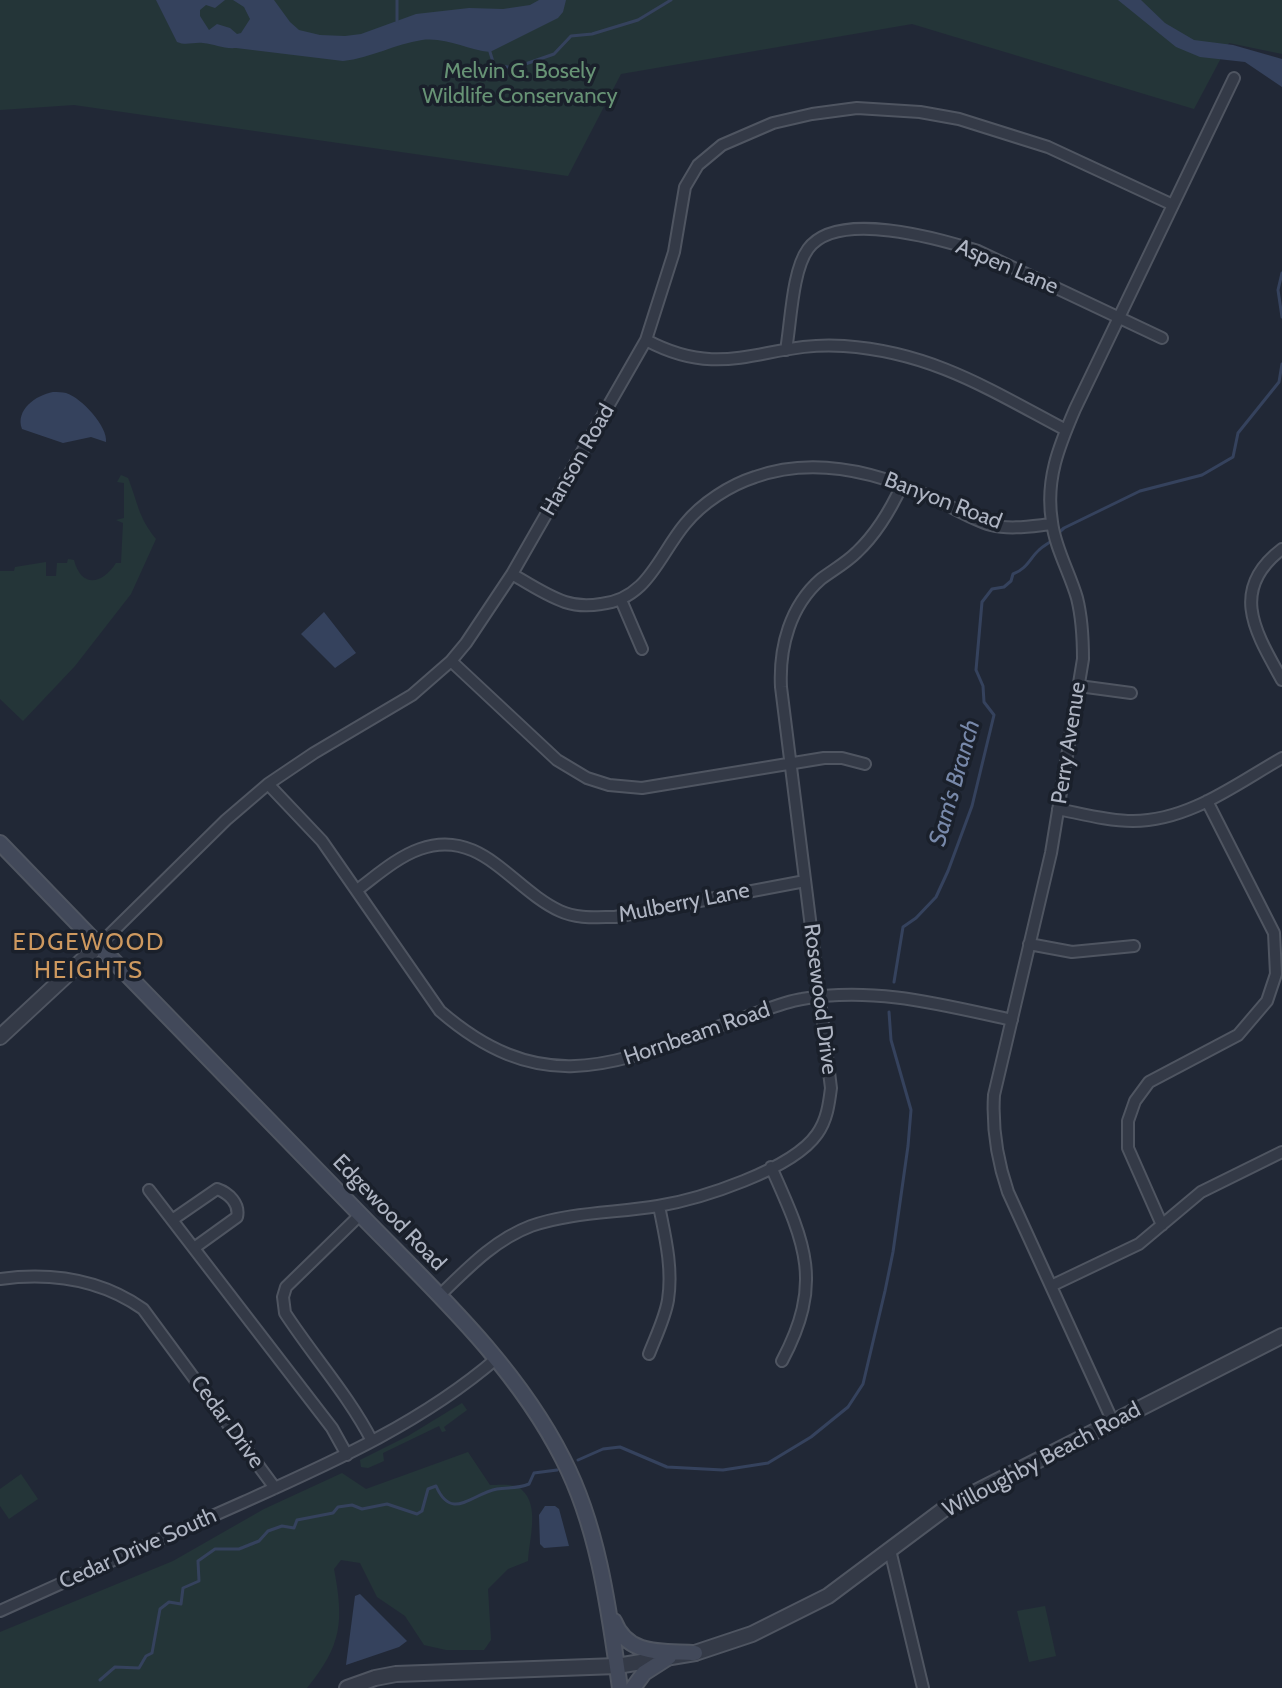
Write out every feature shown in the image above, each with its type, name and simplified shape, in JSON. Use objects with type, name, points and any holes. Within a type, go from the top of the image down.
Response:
[{"type":"main road","name":"Edgewood Road","points":[[0,843],[497,1358],[543,1423],[565,1462],[586,1517],[607,1604],[620,1688]]},
{"type":"main road","points":[[607,1604],[618,1631],[637,1649],[695,1653]]},
{"type":"main road","points":[[633,1688],[644,1673],[669,1657]]},
{"type":"street","name":"Perry Avenue","points":[[1113,1422],[1008,1192],[998,1162],[994,1095],[1058,809],[1083,659],[1077,599],[1052,524],[1050,498],[1054,461],[1234,78]]},
{"type":"street","name":"Hanson Road","points":[[0,1037],[226,820],[268,784],[314,753],[397,705],[451,661],[481,623],[512,574],[646,340],[667,280],[683,195],[690,176],[708,155],[722,145],[773,123],[857,108],[920,112],[959,119],[1048,147],[1173,205]]},
{"type":"street","name":"Aspen Lane","points":[[786,350],[803,258],[817,240],[838,231],[886,230],[951,242],[978,251],[1162,338]]},
{"type":"street","points":[[646,340],[684,357],[702,360],[745,358],[786,350],[842,345],[905,355],[963,375],[1066,430]]},
{"type":"street","name":"Banyon Road","points":[[621,600],[651,576],[686,522],[700,508],[754,477],[803,467],[869,473],[993,525],[1013,528],[1052,524]]},
{"type":"street","name":"Rosewood Drive","points":[[439,1296],[492,1247],[522,1230],[559,1219],[659,1206],[737,1183],[793,1156],[817,1135],[829,1105],[831,1088],[780,673],[783,647],[790,622],[808,592],[856,553],[874,532],[902,485]]},
{"type":"street","points":[[1282,549],[1265,564],[1254,581],[1250,608],[1260,641],[1282,680]]},
{"type":"street","points":[[512,574],[563,602],[592,606],[621,600],[642,649]]},
{"type":"street","points":[[451,661],[557,760],[587,778],[609,785],[642,788],[833,758],[865,764]]},
{"type":"street","points":[[1079,686],[1131,693]]},
{"type":"street","points":[[1058,809],[1106,818],[1151,820],[1179,814],[1282,758]]},
{"type":"street","name":"Hornbeam Road","points":[[268,784],[322,841],[440,1011],[493,1049],[523,1061],[574,1067],[628,1059],[788,1003],[846,994],[891,996],[1012,1020]]},
{"type":"street","points":[[1162,1225],[1128,1148],[1128,1121],[1135,1101],[1149,1082],[1238,1035],[1267,1001],[1276,974],[1274,933],[1207,801]]},
{"type":"street","name":"Mulberry Lane","points":[[357,890],[419,849],[441,844],[476,850],[542,902],[564,913],[592,918],[615,917],[805,881]]},
{"type":"street","points":[[1029,944],[1072,952],[1134,946]]},
{"type":"street","points":[[1051,1286],[1139,1244],[1201,1192],[1282,1152]]},
{"type":"street","points":[[771,1167],[797,1226],[807,1269],[799,1326],[782,1361]]},
{"type":"street","points":[[172,1220],[217,1189],[236,1203],[237,1217],[194,1248]]},
{"type":"street","points":[[149,1190],[332,1428],[347,1455]]},
{"type":"street","points":[[649,1354],[668,1303],[669,1282],[659,1206]]},
{"type":"street","points":[[360,1215],[286,1287],[283,1305],[310,1351],[359,1416],[372,1441]]},
{"type":"street","name":"Cedar Drive","points":[[0,1279],[41,1276],[85,1281],[126,1298],[143,1309],[275,1488],[347,1455],[439,1403],[497,1358]]},
{"type":"street","name":"Willoughby Beach Road","points":[[347,1688],[396,1674],[617,1666],[695,1653],[752,1634],[828,1596],[954,1504],[1282,1336]]},
{"type":"street","name":"Cedar Drive South","points":[[0,1611],[275,1488]]},
{"type":"street","points":[[890,1550],[923,1688]]},
{"type":"green space","name":"Melvin G. Bosely Wildlife Conservancy","points":[[0,0],[1282,0],[1282,54],[1229,43],[1194,109],[912,24],[621,74],[568,176],[74,105],[0,110]]},
{"type":"green space","points":[[121,475],[128,478],[142,517],[156,539],[131,594],[75,666],[23,721],[0,699],[0,571],[14,571],[15,567],[46,562],[46,576],[56,576],[57,563],[67,563],[68,559],[74,560],[77,569],[87,579],[105,576],[116,563],[121,563],[123,523],[116,520],[124,518],[124,483],[117,482]]},
{"type":"green space","points":[[462,1403],[467,1410],[444,1427],[446,1431],[442,1432],[439,1426],[383,1453],[384,1461],[368,1468],[361,1467],[360,1460],[408,1436]]},
{"type":"green space","points":[[468,1452],[490,1485],[511,1485],[522,1490],[531,1505],[532,1514],[528,1561],[508,1569],[488,1589],[491,1640],[484,1650],[446,1650],[424,1645],[405,1616],[377,1597],[360,1563],[341,1560],[334,1569],[339,1619],[334,1645],[307,1688],[0,1688],[0,1632],[173,1561],[264,1509],[342,1473],[366,1489]]},
{"type":"green space","points":[[21,1474],[38,1499],[9,1519],[0,1506],[0,1489]]},
{"type":"green space","points":[[1045,1606],[1056,1656],[1029,1662],[1017,1611]]},
{"type":"water","points":[[156,0],[225,0],[215,8],[206,5],[200,10],[200,16],[209,30],[217,24],[237,34],[250,19],[244,7],[233,0],[274,0],[299,30],[345,36],[361,34],[416,14],[469,8],[503,9],[530,5],[539,0],[566,0],[558,18],[490,52],[440,40],[422,40],[343,61],[203,43],[180,43]]},
{"type":"water","points":[[1118,0],[1141,0],[1165,23],[1194,40],[1233,45],[1282,59],[1282,87],[1245,62],[1200,57],[1176,47]]},
{"type":"water","points":[[53,392],[66,393],[86,407],[103,429],[106,442],[91,437],[63,443],[22,429],[22,416],[28,404]]},
{"type":"water","points":[[324,612],[356,653],[335,668],[301,634]]},
{"type":"water","points":[[545,1506],[559,1509],[569,1546],[544,1548],[540,1544],[539,1515]]},
{"type":"water","points":[[360,1594],[407,1641],[399,1647],[346,1665],[355,1596]]},
{"type":"waterway","points":[[397,0],[397,21]]},
{"type":"waterway","points":[[490,52],[494,65],[514,68],[554,54],[571,36],[592,34],[638,20],[671,0]]},
{"type":"waterway","name":"Sam's Branch","points":[[1282,273],[1278,290],[1282,317]]},
{"type":"waterway","name":"Sam's Branch","points":[[1056,535],[1064,528],[1140,491],[1202,475],[1233,457],[1238,433],[1279,382],[1282,364]]},
{"type":"waterway","name":"Sam's Branch","points":[[894,982],[903,927],[936,897],[948,871],[972,806],[994,715],[984,702],[983,686],[976,670],[982,602],[992,589],[1004,587],[1011,581],[1013,574],[1051,541]]},
{"type":"waterway","name":"Sam's Branch","points":[[578,1460],[603,1449],[620,1447],[667,1467],[723,1470],[768,1463],[811,1437],[848,1407],[863,1384],[885,1291],[908,1146],[911,1110],[891,1040],[889,1012]]},
{"type":"waterway","name":"Sam's Branch","points":[[100,1680],[115,1667],[139,1668],[146,1656],[152,1653],[160,1609],[169,1602],[181,1604],[183,1588],[199,1581],[198,1561],[215,1549],[239,1549],[259,1541],[268,1531],[282,1526],[294,1528],[297,1520],[333,1513],[338,1507],[352,1505],[362,1509],[387,1504],[417,1514],[422,1511],[428,1489],[436,1486],[449,1502],[463,1503],[497,1489],[529,1484],[534,1473],[557,1470]]},
{"type":"district","name":"EDGEWOOD HEIGHTS","points":[[89,957]]}]
